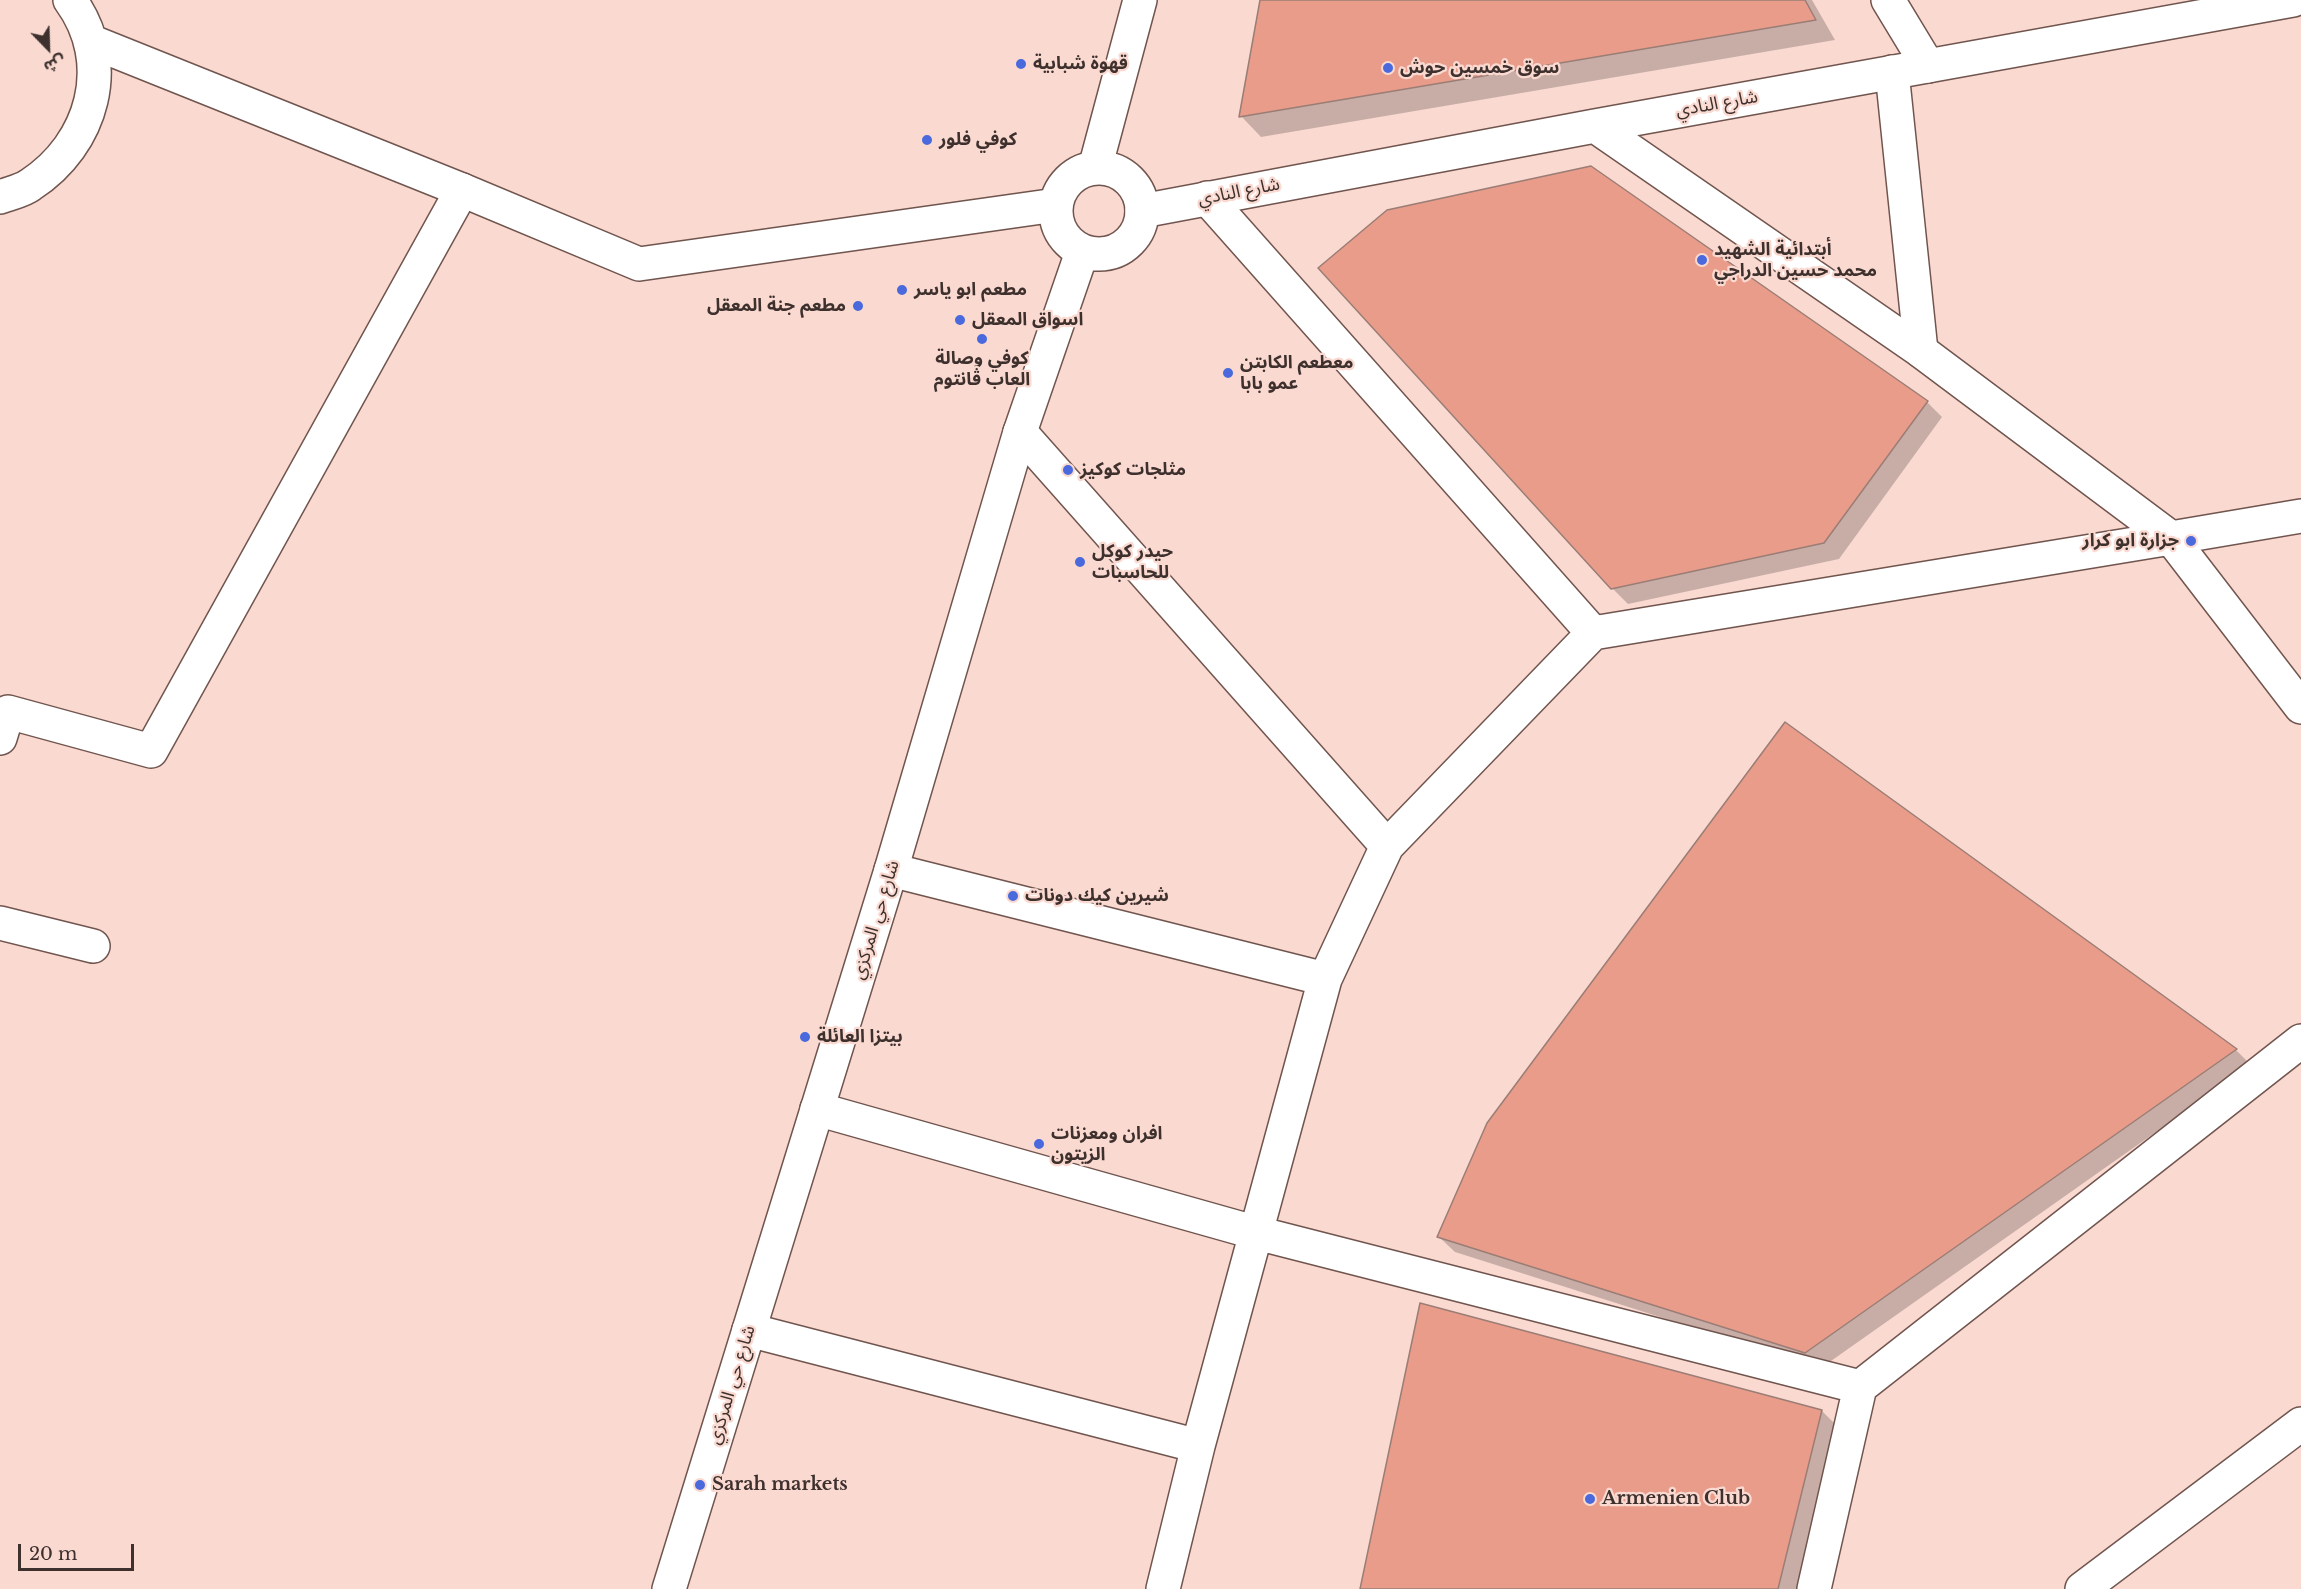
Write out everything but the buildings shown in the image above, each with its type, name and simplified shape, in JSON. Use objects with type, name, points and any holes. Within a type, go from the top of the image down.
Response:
[{"type":"street","points":[[0,197],[28,186],[62,160],[84,124],[94,83],[90,41],[79,12],[70,0]]},
{"type":"street","points":[[1095,168],[1140,0]]},
{"type":"street","points":[[1888,0],[1929,66]]},
{"type":"street","name":"شارع النادي","points":[[1142,211],[1595,126],[2293,0]]},
{"type":"street","points":[[90,41],[462,190],[639,264],[1056,205]]},
{"type":"street","points":[[1892,72],[1922,351]]},
{"type":"street","points":[[1595,126],[1922,351],[2171,538],[2301,707]]},
{"type":"street","points":[[1095,168],[1109,169],[1122,175],[1133,184],[1140,196],[1142,211],[1140,225],[1134,237],[1124,247],[1111,253],[1096,255],[1082,252],[1070,244],[1061,233],[1056,219],[1056,205],[1061,191],[1069,180],[1082,172],[1095,168]]},
{"type":"street","points":[[0,738],[8,712],[151,751],[462,190]]},
{"type":"street","points":[[1207,198],[1593,633]]},
{"type":"street","name":"شارع حي المركزي","points":[[669,1589],[891,870],[1020,432],[1082,252]]},
{"type":"street","points":[[1020,432],[1387,846]]},
{"type":"street","points":[[1163,1589],[1198,1446],[1325,979],[1387,846],[1593,633],[2301,516]]},
{"type":"street","points":[[891,870],[1325,979]]},
{"type":"street","points":[[0,923],[93,946]]},
{"type":"street","points":[[1814,1589],[1860,1387],[2301,1041]]},
{"type":"street","points":[[817,1109],[1257,1233],[1860,1387]]},
{"type":"street","points":[[749,1330],[1198,1446]]},
{"type":"street","points":[[2082,1589],[2301,1424]]},
{"type":"place","name":"قهوة شبابية","points":[[1021,64]]},
{"type":"place","name":"سوق خمسين حوش","points":[[1388,68]]},
{"type":"place","name":"كوفي فلور","points":[[927,140]]},
{"type":"place","name":"أبتدائية الشهيد محمد حسين الدراجي","points":[[1702,260]]},
{"type":"place","name":"مطعم ابو ياسر","points":[[902,290]]},
{"type":"place","name":"مطعم جنة المعقل","points":[[858,306]]},
{"type":"place","name":"اسواق المعقل","points":[[960,320]]},
{"type":"place","name":"كوفي وصالة العاب ڤانتوم","points":[[982,339]]},
{"type":"place","name":"معطعم الكابتن عمو بابا","points":[[1228,373]]},
{"type":"place","name":"مثلجات كوكيز","points":[[1068,470]]},
{"type":"place","name":"جزارة ابو كرار","points":[[2191,541]]},
{"type":"place","name":"حيدر كوكل للحاسبات","points":[[1080,562]]},
{"type":"place","name":"شيرين كيك دونات","points":[[1013,896]]},
{"type":"place","name":"بيتزا العائلة","points":[[805,1037]]},
{"type":"place","name":"افران ومعزنات الزيتون","points":[[1039,1144]]},
{"type":"place","name":"Sarah markets","points":[[700,1485]]},
{"type":"place","name":"Armenien Club","points":[[1590,1499]]}]
